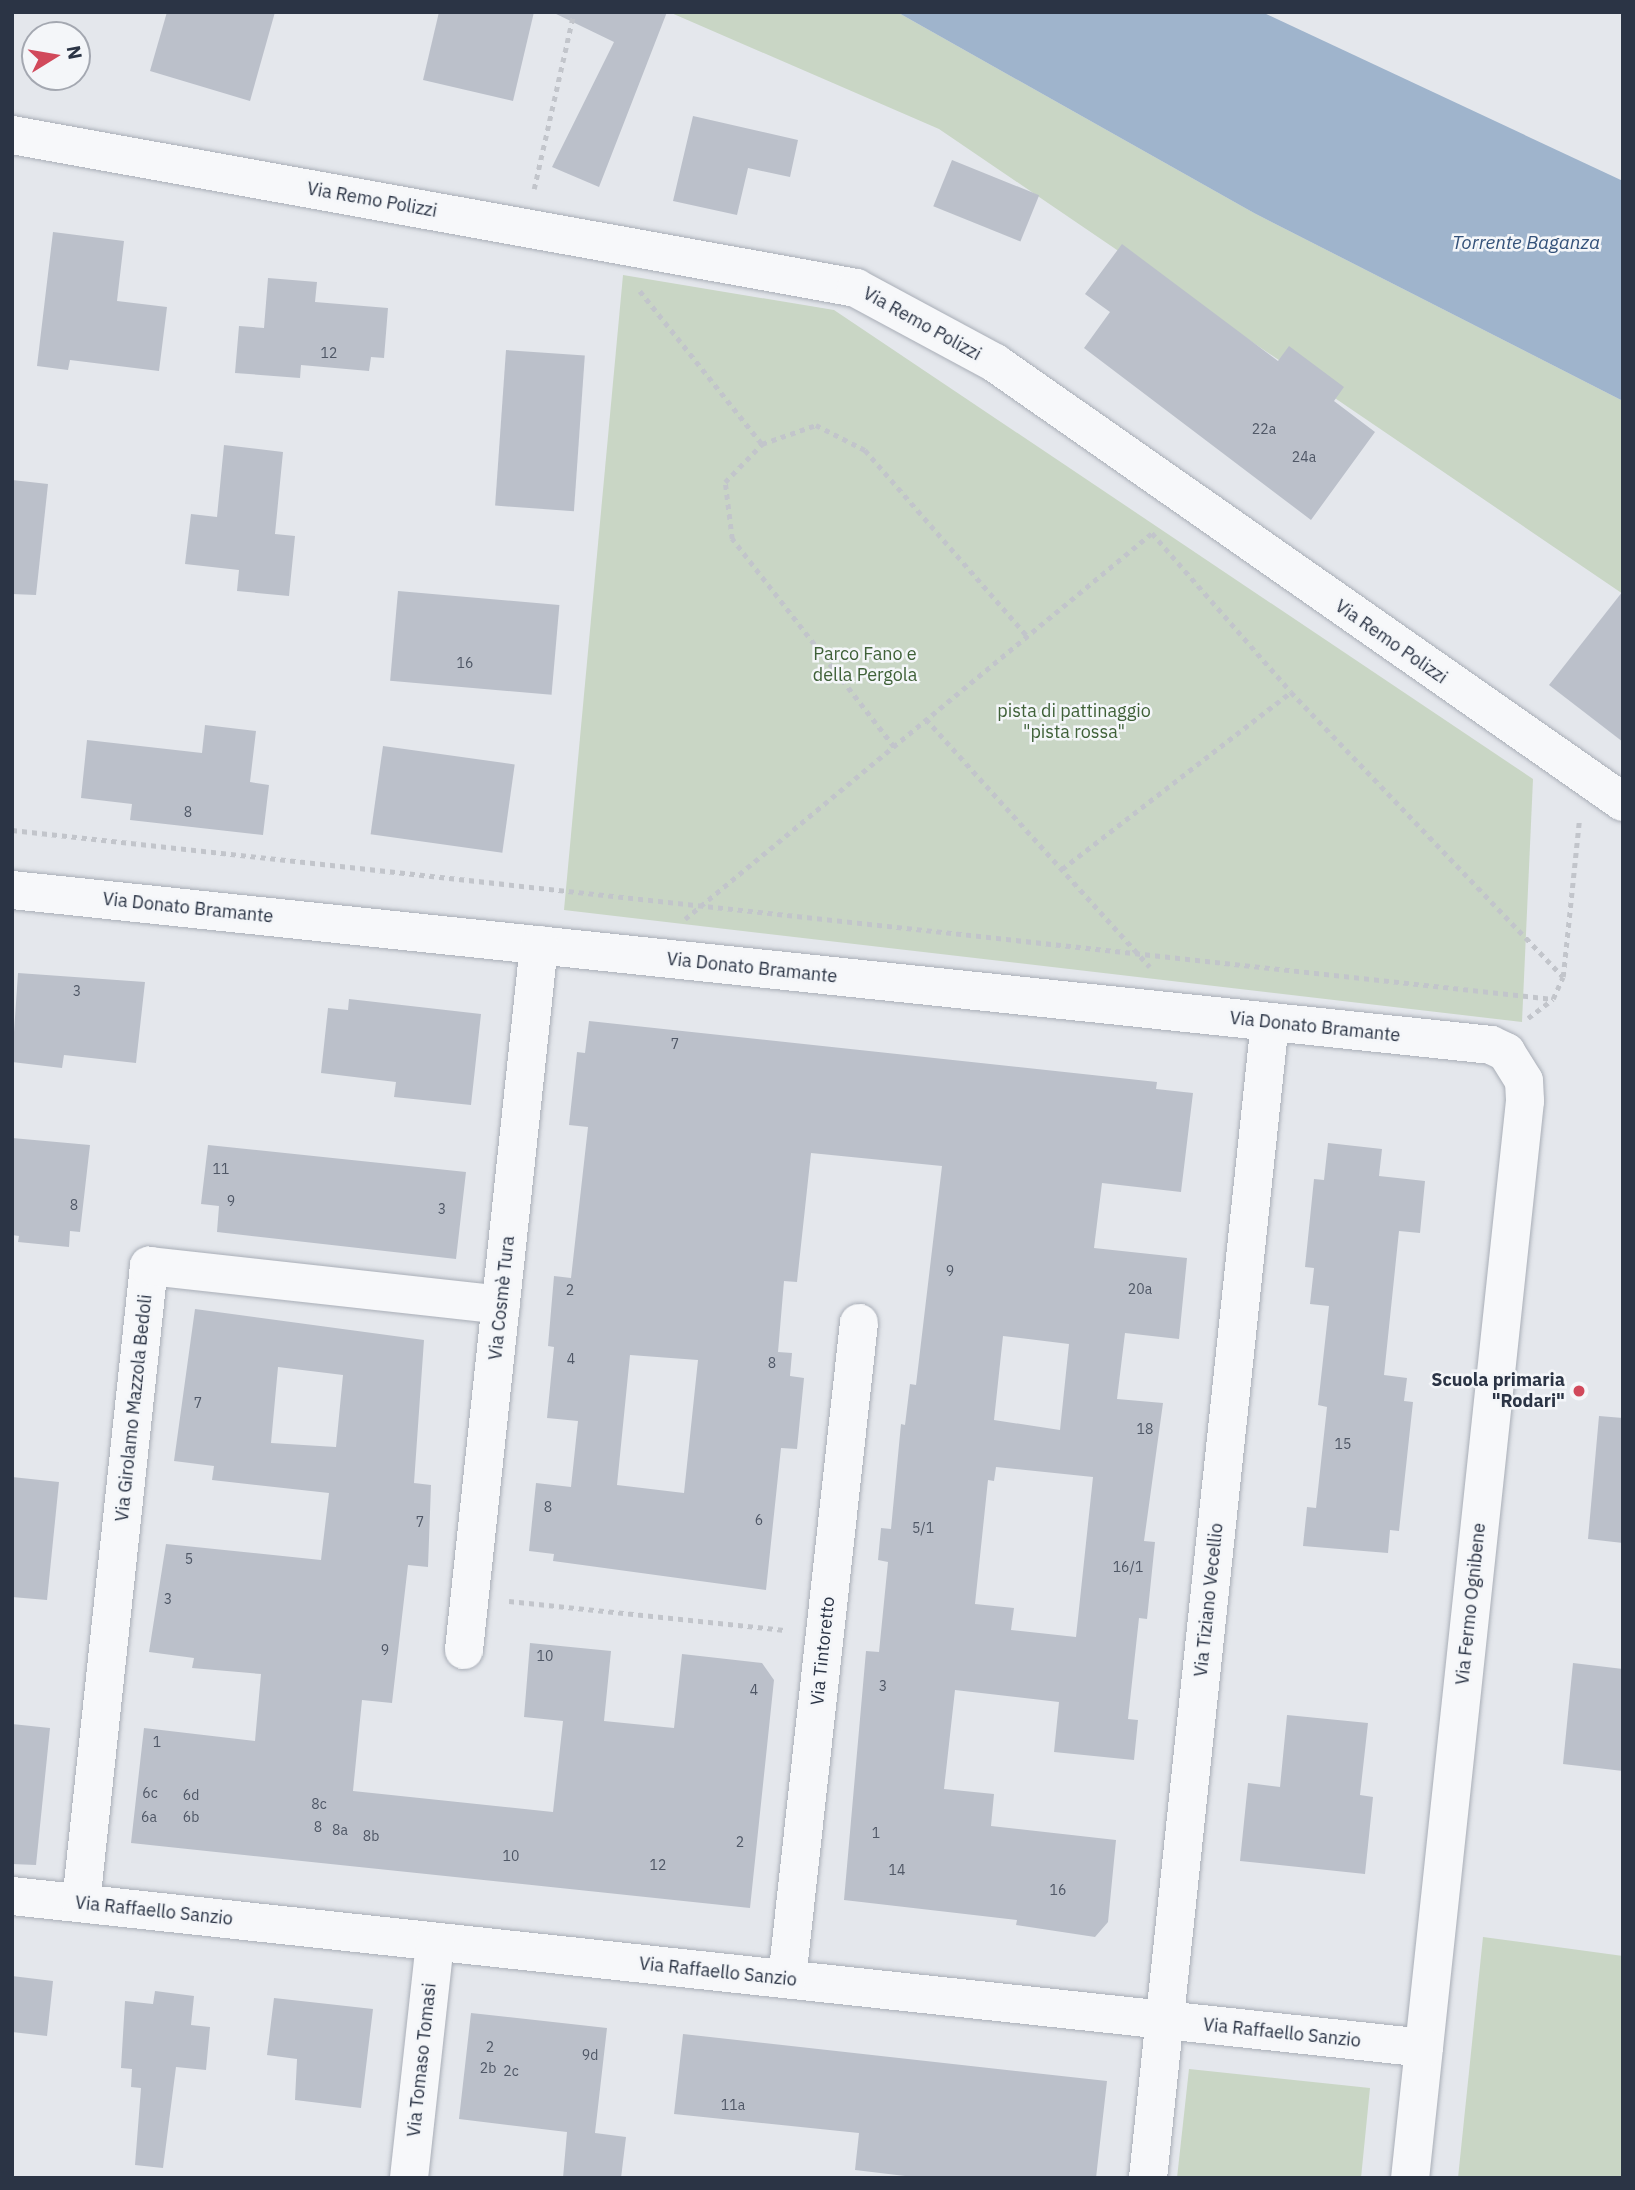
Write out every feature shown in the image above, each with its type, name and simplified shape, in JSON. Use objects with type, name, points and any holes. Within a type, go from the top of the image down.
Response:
[{"type":"street","name":"Via Remo Polizzi","points":[[12,135],[856,288],[995,363],[1623,802]]},
{"type":"street","name":"Via Donato Bramante","points":[[12,890],[1491,1045]]},
{"type":"street","name":"Via Cosmè Tura","points":[[464,1650],[539,945]]},
{"type":"street","name":"Via Tiziano Vecellio","points":[[1148,2178],[1270,1022]]},
{"type":"street","name":"Via Fermo Ognibene","points":[[1410,2178],[1525,1101],[1517,1065],[1491,1045]]},
{"type":"street","name":"Via Girolamo Mazzola Bedoli","points":[[81,1903],[149,1266],[501,1305]]},
{"type":"street","name":"Via Tintoretto","points":[[787,1979],[859,1323]]},
{"type":"street","name":"Via Raffaello Sanzio","points":[[12,1896],[1423,2048]]},
{"type":"street","name":"Via Tomaso Tomasi","points":[[410,2178],[435,1942]]},
{"type":"path","points":[[526,228],[574,12]]},
{"type":"path","points":[[600,242],[762,444]]},
{"type":"path","points":[[894,747],[732,539],[725,482],[762,444],[816,425],[865,450],[1027,636]]},
{"type":"path","points":[[642,956],[1152,533],[1291,692],[1563,977]]},
{"type":"path","points":[[1062,869],[1291,692]]},
{"type":"path","points":[[926,719],[1193,1014]]},
{"type":"path","points":[[1491,1045],[1553,999],[1563,977],[1585,776]]},
{"type":"path","points":[[12,830],[1553,999]]},
{"type":"path","points":[[470,1597],[825,1634]]},
{"type":"green space","points":[[669,12],[897,12],[1254,213],[1623,401],[1623,594],[939,129]]},
{"type":"green space","name":"Parco Fano e della Pergola","points":[[623,275],[834,310],[1533,779],[1522,1022],[564,910]]},
{"type":"green space","points":[[1483,1937],[1623,1956],[1623,2178],[1458,2178]]},
{"type":"green space","points":[[1189,2069],[1370,2088],[1361,2178],[1177,2178]]},
{"type":"water","name":"Torrente Baganza","points":[[897,12],[1262,12],[1623,181],[1623,401],[1254,213]]},
{"type":"building","points":[[167,12],[275,12],[250,101],[150,71]]},
{"type":"building","points":[[439,12],[534,12],[513,101],[423,80]]},
{"type":"building","points":[[552,12],[667,12],[599,187],[552,167],[614,42]]},
{"type":"building","points":[[693,116],[798,140],[790,177],[748,168],[737,215],[673,201]]},
{"type":"building","points":[[952,160],[1039,195],[1020,242],[933,206]]},
{"type":"building","points":[[53,232],[124,241],[117,301],[167,307],[159,371],[70,360],[68,370],[37,366]]},
{"type":"building","points":[[1122,244],[1278,361],[1289,346],[1344,387],[1334,401],[1375,432],[1311,520],[1084,348],[1110,312],[1085,294]]},
{"type":"building","points":[[268,278],[317,282],[315,302],[388,308],[384,358],[371,357],[369,371],[301,365],[300,378],[235,373],[239,326],[264,328]]},
{"type":"building","points":[[506,350],[585,356],[574,511],[495,506]]},
{"type":"building","points":[[224,445],[283,452],[275,534],[295,536],[289,596],[237,591],[239,570],[185,564],[191,514],[217,517]]},
{"type":"building","points":[[12,480],[48,484],[36,595],[12,594]]},
{"type":"building","points":[[398,591],[559,605],[552,695],[390,681]]},
{"type":"building","points":[[1623,591],[1623,742],[1549,685]]},
{"type":"building","points":[[205,725],[256,731],[250,782],[269,785],[263,835],[130,820],[132,804],[81,798],[87,740],[202,753]]},
{"type":"building","points":[[383,746],[515,765],[502,853],[371,834]]},
{"type":"building","points":[[18,973],[145,982],[136,1063],[64,1055],[62,1068],[12,1062]]},
{"type":"building","points":[[349,999],[481,1014],[471,1105],[394,1097],[396,1082],[321,1073],[328,1008],[348,1010]]},
{"type":"building","points":[[589,1021],[1157,1082],[1156,1089],[1193,1093],[1181,1192],[1102,1183],[1094,1248],[1187,1258],[1179,1339],[1125,1333],[1117,1399],[1163,1403],[1144,1541],[1155,1542],[1147,1619],[1139,1618],[1128,1719],[1138,1720],[1134,1760],[1054,1752],[1059,1702],[955,1690],[944,1789],[994,1794],[991,1826],[1116,1840],[1108,1922],[1095,1937],[1016,1925],[1017,1920],[844,1900],[866,1651],[879,1652],[888,1562],[878,1560],[881,1528],[891,1529],[901,1424],[905,1425],[910,1384],[916,1385],[942,1166],[811,1153],[797,1282],[784,1281],[778,1352],[792,1353],[790,1376],[804,1378],[797,1449],[781,1448],[766,1590],[553,1561],[554,1554],[529,1551],[536,1483],[571,1487],[578,1421],[547,1418],[554,1347],[548,1346],[554,1276],[571,1278],[588,1127],[569,1125],[577,1052],[585,1053]],"holes":[[[1003,1336],[1069,1344],[1060,1430],[994,1420]],[[630,1355],[698,1360],[684,1493],[617,1485]],[[996,1467],[1093,1477],[1076,1637],[1011,1630],[1014,1608],[975,1604],[988,1480],[994,1481]]]},
{"type":"building","points":[[12,1138],[90,1145],[80,1232],[70,1231],[69,1247],[18,1242],[19,1236],[12,1235]]},
{"type":"building","points":[[1328,1143],[1382,1149],[1379,1176],[1425,1181],[1420,1233],[1399,1231],[1384,1375],[1407,1378],[1404,1401],[1413,1402],[1399,1531],[1390,1530],[1388,1553],[1303,1546],[1307,1507],[1316,1508],[1327,1407],[1318,1405],[1329,1306],[1310,1304],[1314,1268],[1305,1267],[1314,1179],[1324,1180]]},
{"type":"building","points":[[208,1145],[466,1172],[456,1259],[217,1232],[219,1206],[201,1204]]},
{"type":"building","points":[[195,1309],[424,1340],[414,1483],[431,1485],[428,1567],[408,1565],[392,1703],[362,1700],[353,1791],[553,1812],[563,1721],[524,1717],[530,1643],[611,1651],[604,1721],[674,1728],[682,1654],[762,1663],[774,1680],[750,1908],[131,1843],[144,1728],[255,1741],[261,1674],[192,1668],[194,1658],[149,1652],[166,1544],[321,1560],[329,1493],[212,1480],[214,1466],[174,1461]],"holes":[[[278,1367],[343,1375],[336,1447],[271,1443]]]},
{"type":"building","points":[[1599,1416],[1623,1418],[1623,1543],[1588,1539]]},
{"type":"building","points":[[12,1477],[59,1482],[47,1600],[12,1597]]},
{"type":"building","points":[[1573,1663],[1623,1669],[1623,1771],[1563,1764]]},
{"type":"building","points":[[1287,1715],[1368,1723],[1360,1795],[1373,1797],[1365,1874],[1240,1861],[1248,1783],[1280,1787]]},
{"type":"building","points":[[12,1724],[50,1728],[36,1865],[12,1864]]},
{"type":"building","points":[[12,1976],[53,1981],[47,2036],[12,2032]]},
{"type":"building","points":[[155,1991],[194,1996],[191,2025],[210,2027],[206,2070],[176,2067],[163,2168],[135,2165],[141,2088],[131,2087],[132,2069],[121,2068],[125,2001],[153,2004]]},
{"type":"building","points":[[274,1998],[373,2009],[361,2108],[295,2100],[297,2059],[267,2055]]},
{"type":"building","points":[[471,2013],[607,2028],[595,2133],[626,2137],[621,2178],[563,2178],[567,2132],[459,2119]]},
{"type":"building","points":[[683,2034],[1107,2081],[1096,2178],[922,2178],[855,2170],[859,2133],[674,2114]]},
{"type":"place","name":"Scuola primaria \"Rodari\"","points":[[1579,1391]]},
{"type":"park label","name":"pista di pattinaggio \"pista rossa\"","points":[[1074,722]]}]
